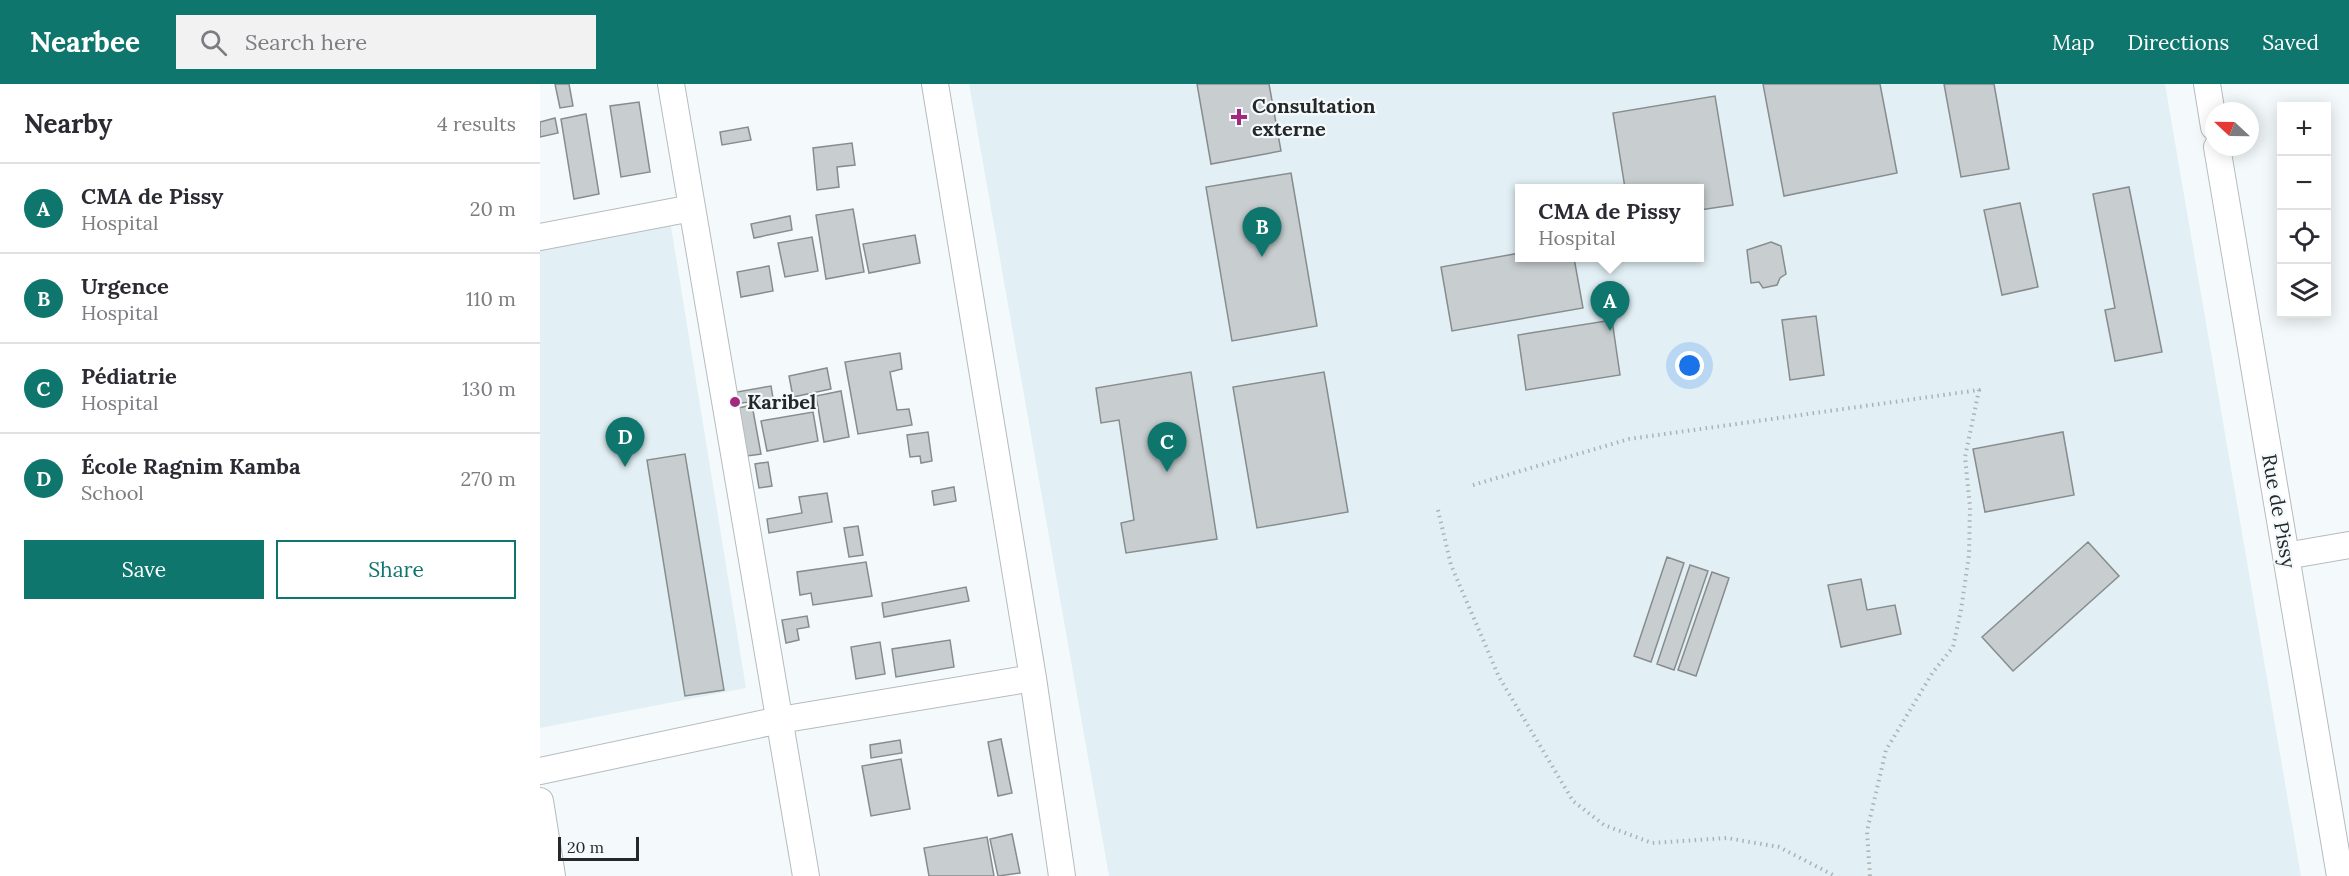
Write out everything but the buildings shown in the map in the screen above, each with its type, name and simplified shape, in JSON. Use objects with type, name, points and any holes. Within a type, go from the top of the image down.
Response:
[{"type":"street","points":[[671,84],[806,876]]},
{"type":"street","points":[[935,84],[1033,678],[1062,876]]},
{"type":"street","points":[[2207,84],[2210,102]]},
{"type":"street","name":"Rue de Pissy","points":[[2219,156],[2340,876]]},
{"type":"street","points":[[540,237],[693,208]]},
{"type":"street","points":[[2286,556],[2349,545]]},
{"type":"street","points":[[540,771],[780,720],[1033,678]]},
{"type":"street","points":[[540,801],[552,876]]},
{"type":"path","points":[[1473,485],[1629,439],[1979,390],[1965,457],[1970,507],[1969,555],[1953,647],[1933,672],[1886,750],[1867,831],[1870,876]]},
{"type":"path","points":[[1438,510],[1451,565],[1499,677],[1573,801],[1604,825],[1652,843],[1727,838],[1758,843],[1779,847],[1835,876]]},
{"type":"shaded area","points":[[969,84],[2165,84],[2301,876],[1109,876]]},
{"type":"shaded area","points":[[670,220],[746,688],[540,728],[540,246]]},
{"type":"place","name":"Consultation externe","points":[[1239,117]]},
{"type":"place","name":"Urgence","points":[[1262,257]]},
{"type":"place","name":"CMA de Pissy","points":[[1610,331]]},
{"type":"place","name":"Karibel","points":[[735,402]]},
{"type":"place","name":"École Ragnim Kamba","points":[[625,467]]},
{"type":"place","name":"Pédiatrie","points":[[1167,472]]}]
